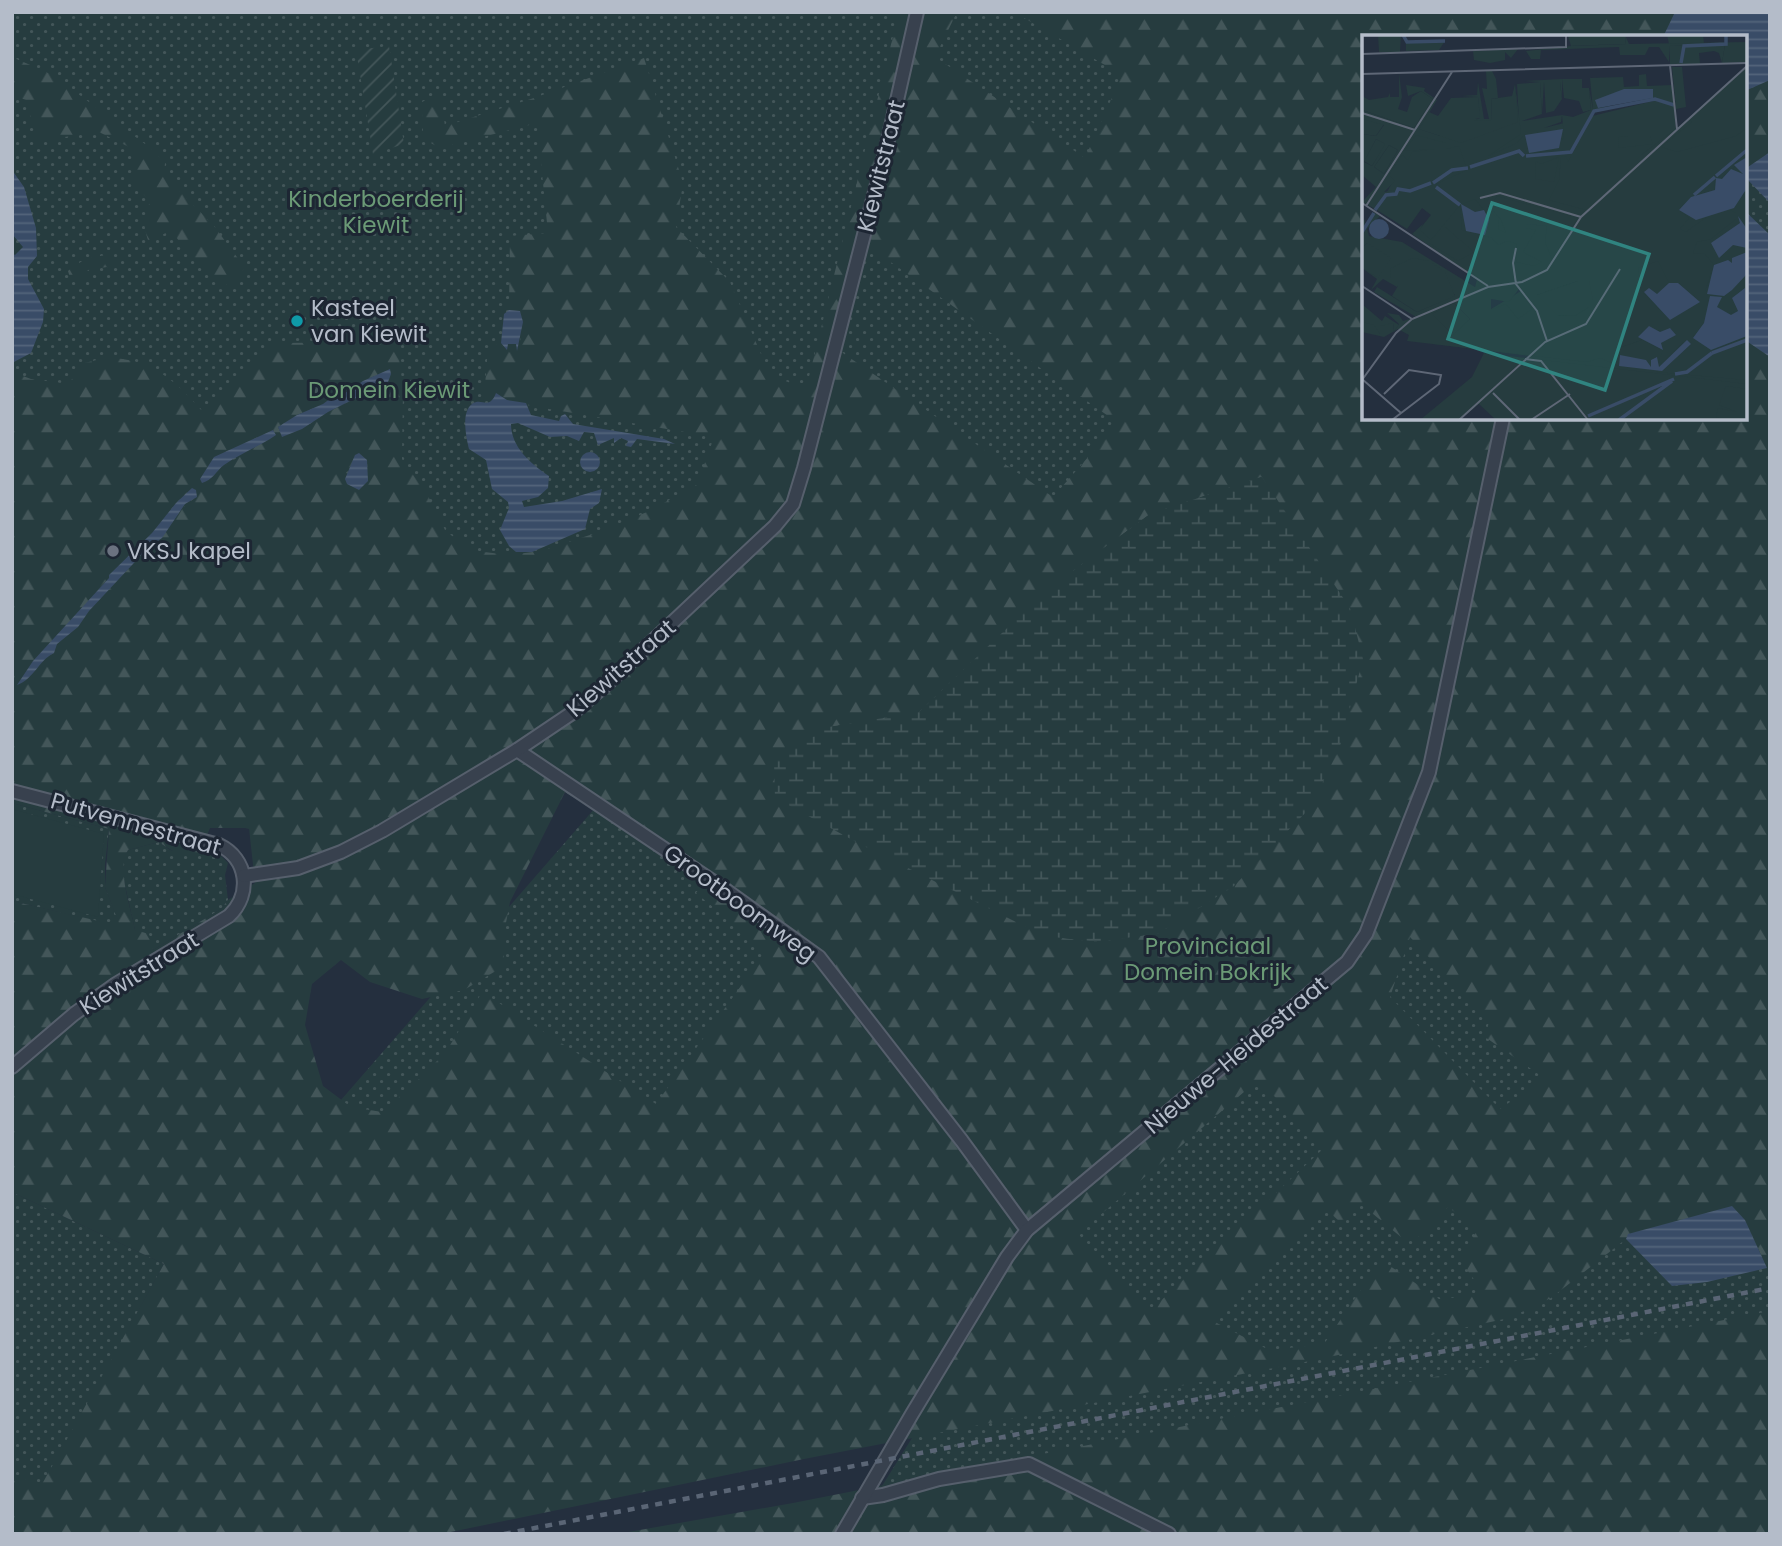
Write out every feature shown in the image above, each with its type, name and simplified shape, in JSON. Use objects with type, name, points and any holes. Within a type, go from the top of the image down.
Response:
[{"type":"street","name":"Kiewitstraat","points":[[12,1066],[74,1014],[117,984],[229,916],[237,908],[243,894],[244,876],[298,868],[341,852],[382,831],[517,750],[575,711],[775,526],[793,503],[882,163],[917,12]]},
{"type":"street","name":"Nieuwe-Heidestraat","points":[[842,1534],[1007,1257],[1027,1230],[1347,962],[1366,934],[1429,772],[1503,420]]},
{"type":"street","name":"Grootboomweg","points":[[517,750],[727,891],[819,957],[962,1141],[1027,1230]]},
{"type":"street","name":"Putvennestraat","points":[[12,791],[219,845],[231,850],[239,861],[244,876]]},
{"type":"street","points":[[862,1499],[939,1479],[1028,1464],[1168,1534]]},
{"type":"green space","name":"Provinciaal Domein Bokrijk","points":[[12,12],[1770,12],[1770,1534],[852,1534],[912,1438],[12,1534],[15,1475],[12,1473],[12,1192],[164,1264],[106,1370],[756,623],[444,813],[249,829],[12,768]]},
{"type":"green space","name":"Provinciaal Domein Bokrijk","points":[[899,12],[957,12],[935,57],[1085,158],[1122,75],[1014,12],[1675,12],[1664,35],[1362,35],[1362,420],[1747,420],[1747,341],[1770,357],[1770,1268],[1767,1268],[1745,1220],[1628,1234],[1626,1239],[1551,1298],[1509,1318],[1315,1360],[804,1459],[441,1534],[12,1534],[12,1473],[41,1486],[164,1264],[12,1192],[12,901],[120,926],[105,887],[109,829],[12,803],[12,372],[31,379],[69,384],[81,364],[109,358],[128,360],[164,375],[204,413],[254,359],[278,343],[397,342],[403,388],[402,459],[428,496],[446,532],[476,551],[509,555],[541,551],[647,512],[697,485],[714,437],[484,398],[488,348],[501,343],[503,348],[508,349],[508,344],[517,344],[517,350],[520,340],[521,324],[518,315],[516,310],[509,310],[510,236],[548,233],[537,123],[444,147],[429,142],[425,137],[422,118],[422,102],[440,93],[445,126],[534,98],[644,58],[683,183],[676,227],[730,282],[770,375],[806,389]],"holes":[[[858,239],[1118,423],[1053,497],[834,347]],[[389,370],[370,391],[328,412],[302,429],[282,436],[278,427]],[[273,430],[275,435],[220,468],[212,478],[201,478],[214,457]],[[355,459],[367,460],[368,481],[346,473]],[[1261,477],[1306,544],[1234,886],[1159,933],[1099,942],[1044,936],[984,904],[829,727],[919,712],[1047,590],[1150,514]],[[191,488],[197,497],[182,509],[156,543],[147,549],[88,611],[78,627],[57,644],[54,653],[46,657],[109,575],[152,533]],[[565,792],[637,839],[651,833],[711,874],[696,893],[766,951],[656,1104],[482,992],[446,1052],[382,1112],[351,1107],[323,1086],[305,1025],[312,984],[341,960],[370,982],[422,999],[464,990],[504,966],[504,933],[510,902]],[[210,828],[249,828],[255,883],[228,900],[221,909],[153,950],[149,934],[135,930],[123,867],[128,850],[159,842],[183,855],[199,855]],[[1410,937],[1489,1022],[1485,1037],[1544,1078],[1500,1109],[1390,997]],[[1258,1080],[1325,1147],[1152,1309],[1078,1234]],[[1361,1204],[1407,1242],[1427,1233],[1448,1207],[1478,1229],[1460,1260],[1485,1295],[1439,1299],[1381,1260],[1324,1344],[1269,1350],[1211,1320],[1324,1207],[1341,1223]]]},
{"type":"green space","points":[[389,46],[404,144],[373,154],[356,50]]},
{"type":"green space","points":[[12,57],[53,75],[153,150],[165,163],[164,175],[214,226],[245,268],[230,287],[196,263],[172,229],[149,243],[145,222],[150,202],[132,180],[135,150],[99,132],[37,141],[26,100],[12,95]]},
{"type":"green space","points":[[1770,80],[1770,152],[1747,168],[1747,90]]},
{"type":"green space","points":[[107,255],[115,261],[111,270],[107,267],[88,270],[82,279],[71,281],[68,271],[72,267]]},
{"type":"green space","points":[[1262,477],[1350,608],[1363,659],[1340,746],[1311,807],[1234,886],[1159,933],[1099,942],[1044,936],[860,844],[775,798],[774,760],[829,727],[919,712],[1047,590],[1150,514]]},
{"type":"green space","points":[[12,803],[109,829],[105,887],[121,927],[12,901]]},
{"type":"green space","points":[[12,809],[104,834],[98,917],[12,894]]},
{"type":"green space","points":[[159,842],[170,850],[199,855],[202,847],[220,855],[228,863],[225,875],[228,900],[221,909],[153,950],[135,930],[122,872],[123,858],[128,850]]},
{"type":"green space","points":[[1770,1311],[1770,1534],[617,1534],[793,1503]]},
{"type":"water","points":[[1675,12],[1770,12],[1770,80],[1747,90],[1747,35],[1664,35]]},
{"type":"water","points":[[1770,152],[1770,203],[1747,179],[1747,168]]},
{"type":"water","points":[[12,170],[24,187],[36,228],[37,256],[28,267],[28,279],[44,309],[43,322],[31,353],[12,363],[12,253],[15,255],[23,247],[12,234]]},
{"type":"water","points":[[1747,213],[1770,235],[1770,357],[1747,341]]},
{"type":"water","points":[[509,310],[520,311],[523,322],[517,351],[516,344],[508,344],[507,350],[501,343],[504,314]]},
{"type":"water","points":[[390,369],[388,382],[328,412],[302,429],[282,437],[278,427],[297,415]]},
{"type":"water","points":[[496,393],[507,400],[526,403],[531,415],[559,421],[565,414],[573,424],[664,439],[675,444],[637,439],[631,447],[626,446],[628,441],[621,438],[614,443],[614,438],[598,445],[594,433],[584,432],[579,441],[567,436],[550,437],[518,423],[511,424],[518,447],[535,466],[549,476],[548,488],[538,497],[522,501],[524,507],[562,501],[602,489],[599,503],[590,509],[585,529],[532,552],[516,552],[509,546],[500,530],[509,508],[508,502],[492,489],[486,460],[469,449],[466,432],[466,413],[472,404],[488,403]]},
{"type":"water","points":[[273,430],[276,435],[229,461],[202,483],[200,479],[214,457]]},
{"type":"water","points":[[590,452],[597,455],[600,462],[597,469],[590,472],[583,469],[580,462],[583,455]]},
{"type":"water","points":[[359,453],[367,460],[368,481],[359,490],[347,484],[345,479],[355,455]]},
{"type":"water","points":[[192,488],[196,490],[197,497],[185,504],[162,538],[147,549],[89,611],[78,627],[57,644],[54,653],[17,685],[33,661],[109,575],[152,533]]},
{"type":"water","points":[[1732,1206],[1745,1220],[1767,1268],[1707,1282],[1672,1286],[1626,1239],[1628,1234]]},
{"type":"railway","points":[[504,1534],[1770,1288]]},
{"type":"place","name":"Kasteel van Kiewit","points":[[297,321]]},
{"type":"place","name":"VKSJ kapel","points":[[113,551]]},
{"type":"park label","name":"Kinderboerderij Kiewit","points":[[376,212]]},
{"type":"park label","name":"Domein Kiewit","points":[[389,390]]}]
